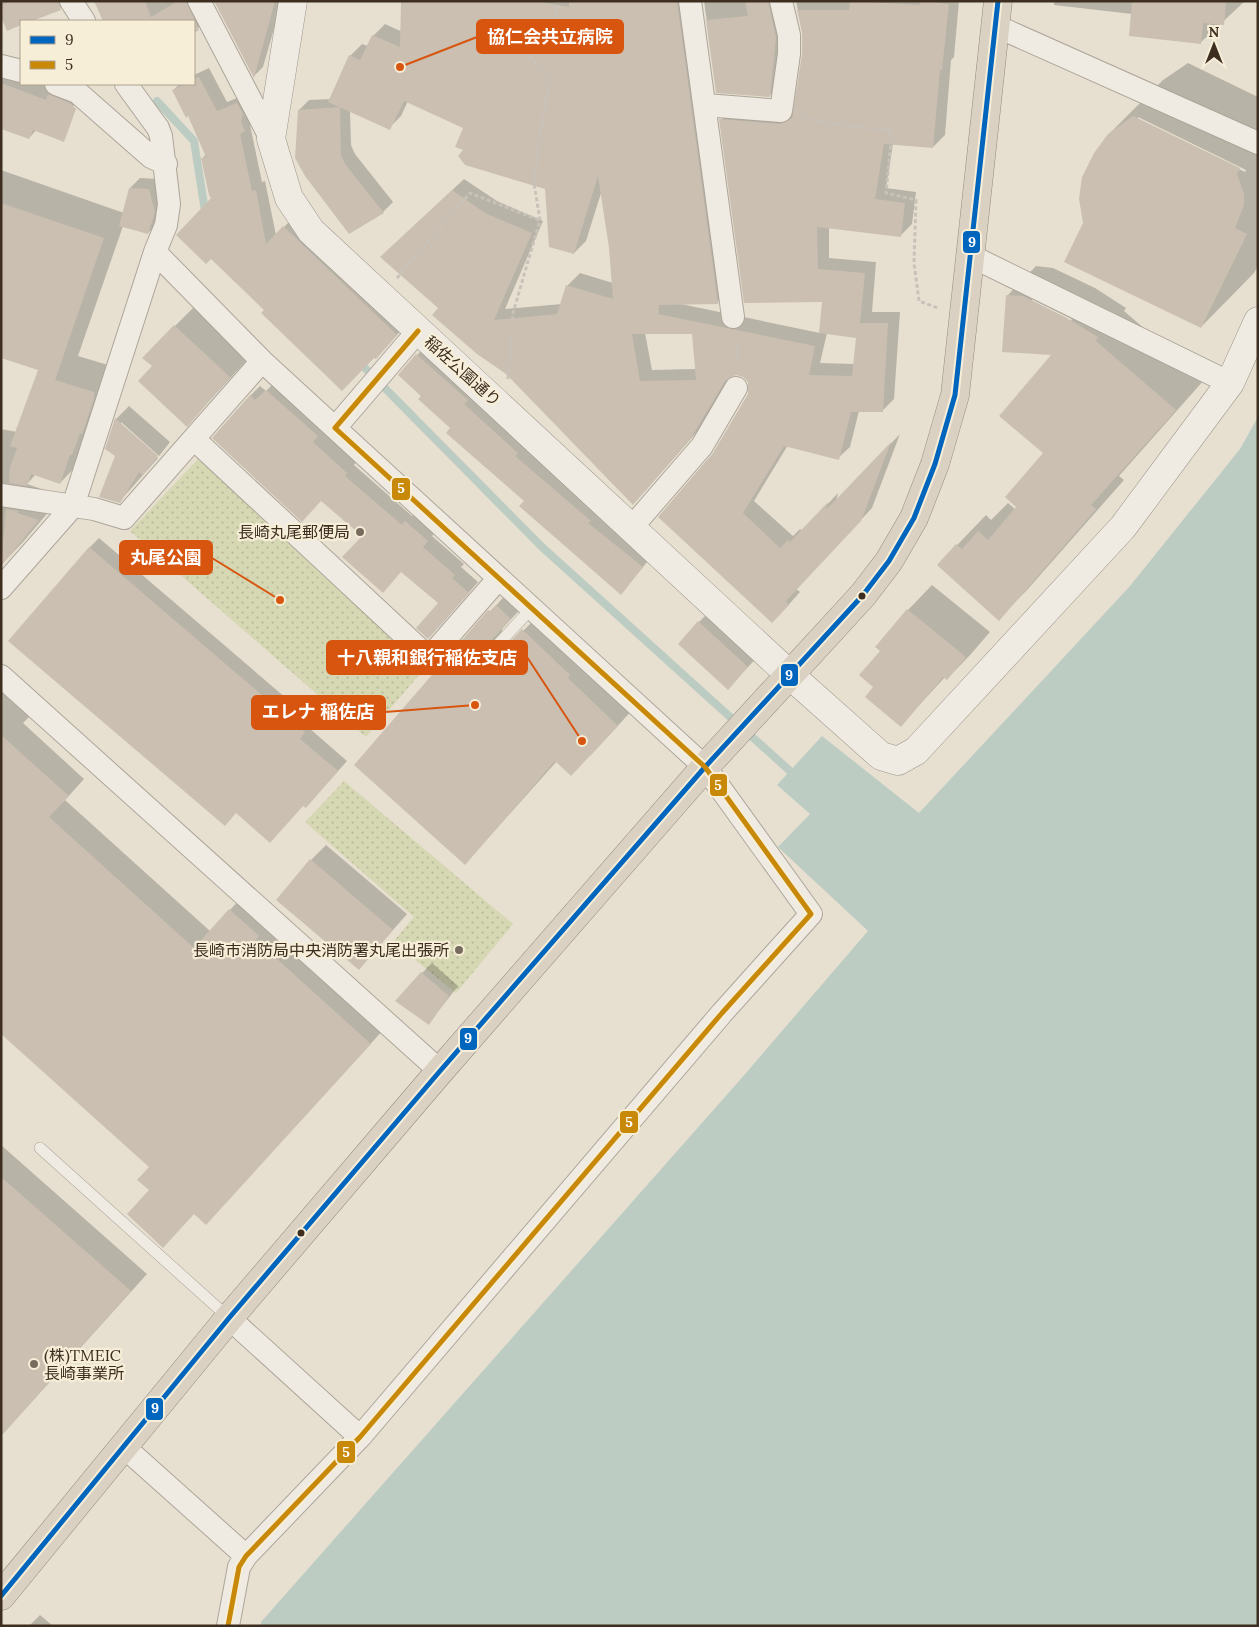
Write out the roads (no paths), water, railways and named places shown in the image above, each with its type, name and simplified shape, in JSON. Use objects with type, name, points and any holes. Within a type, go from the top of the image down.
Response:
[{"type":"highway","points":[[1,1596],[228,1318],[713,758],[863,595],[889,561],[914,518],[934,464],[955,396],[997,13]]},
{"type":"street","points":[[71,1],[83,20]]},
{"type":"street","points":[[200,1],[271,139]]},
{"type":"street","name":"稲佐公園通り","points":[[293,1],[271,139],[289,198],[311,231],[632,527],[781,685],[881,756],[898,761],[916,751],[1123,527],[1230,383],[1258,321]]},
{"type":"street","points":[[690,1],[733,317]]},
{"type":"street","points":[[705,105],[781,111],[789,54],[788,35],[781,1]]},
{"type":"street","points":[[997,13],[1258,143]]},
{"type":"street","points":[[1,66],[20,71]]},
{"type":"street","points":[[59,85],[77,92],[151,157],[166,164]]},
{"type":"street","points":[[1,588],[73,506],[155,252],[166,225],[169,204],[166,164],[158,128],[127,85]]},
{"type":"street","points":[[155,252],[262,361],[532,608],[713,758],[811,914],[722,1012],[360,1437],[246,1556],[239,1567],[228,1626]]},
{"type":"street","points":[[969,255],[1230,383]]},
{"type":"street","points":[[335,428],[418,331]]},
{"type":"street","points":[[1,494],[94,509],[124,518],[195,440],[262,361]]},
{"type":"street","points":[[632,527],[702,446],[736,388]]},
{"type":"street","points":[[195,440],[429,658],[499,578]]},
{"type":"street","points":[[1,676],[440,1071]]},
{"type":"street","points":[[228,1318],[360,1437]]},
{"type":"street","points":[[123,1446],[246,1556]]},
{"type":"lane","points":[[489,654],[532,608]]},
{"type":"lane","points":[[40,1148],[228,1318]]},
{"type":"waterway","points":[[157,101],[194,141],[205,211],[208,213]]},
{"type":"waterway","points":[[358,361],[542,547],[790,771]]},
{"type":"place","name":"協仁会共立病院","points":[[400,67]]},
{"type":"place","name":"長崎丸尾郵便局","points":[[360,532]]},
{"type":"place","name":"丸尾公園","points":[[280,600]]},
{"type":"place","name":"エレナ 稲佐店","points":[[475,705]]},
{"type":"place","name":"十八親和銀行稲佐支店","points":[[582,741]]},
{"type":"place","name":"長崎市消防局中央消防署丸尾出張所","points":[[459,950]]},
{"type":"place","name":"(株)TMEIC 長崎事業所","points":[[34,1364]]}]
